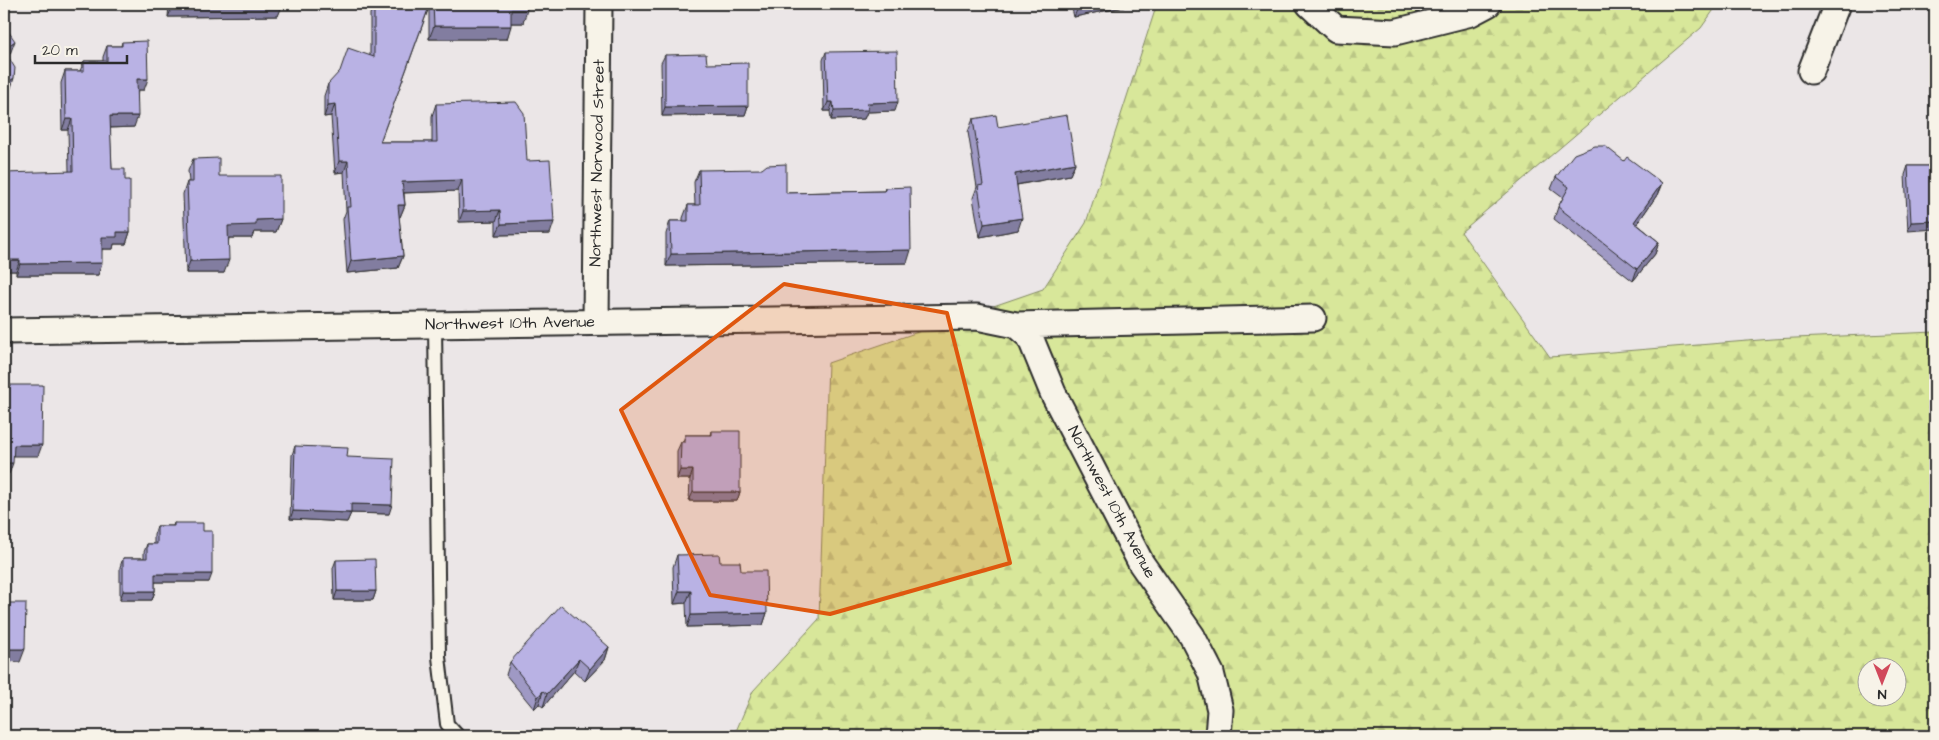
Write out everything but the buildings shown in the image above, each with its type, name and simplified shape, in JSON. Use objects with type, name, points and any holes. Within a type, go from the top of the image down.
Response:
[{"type":"street","name":"Northwest Norwood Street","points":[[596,322],[599,4]]},
{"type":"street","points":[[1309,4],[1336,29],[1395,32],[1471,13],[1488,4]]},
{"type":"street","points":[[1811,71],[1836,4]]},
{"type":"street","name":"Northwest 10th Avenue","points":[[4,331],[977,316],[1016,325],[1313,318]]},
{"type":"street","name":"Northwest 10th Avenue","points":[[1016,325],[1030,337],[1053,392],[1141,563],[1192,636],[1211,673],[1220,710],[1218,736]]},
{"type":"lane","points":[[435,324],[439,658],[447,724],[458,736]]},
{"type":"highlighted area","points":[[784,284],[947,313],[1010,563],[830,614],[710,595],[621,410]]},
{"type":"green space","points":[[1157,4],[1718,4],[1701,28],[1461,232],[1550,357],[1772,339],[1935,332],[1935,736],[734,736],[753,691],[819,619],[828,363],[1043,289],[1086,223]]}]
